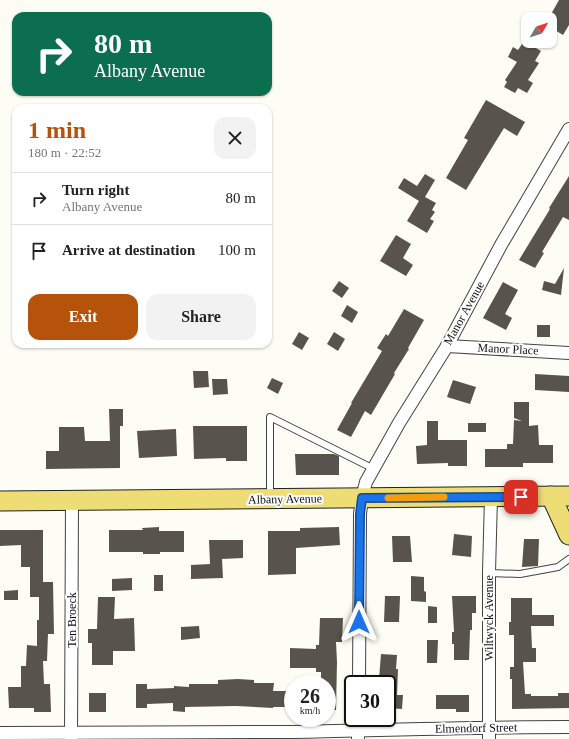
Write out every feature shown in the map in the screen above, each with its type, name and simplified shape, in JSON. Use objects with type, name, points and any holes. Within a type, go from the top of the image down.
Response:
[{"type":"main road","name":"Albany Avenue","points":[[0,501],[560,496]]},
{"type":"main road","points":[[560,496],[569,535]]},
{"type":"street","name":"Manor Avenue","points":[[359,675],[360,514],[366,482],[399,424],[447,346],[501,245],[569,129]]},
{"type":"street","name":"Manor Place","points":[[447,346],[569,352]]},
{"type":"street","name":"Wiltwyck Avenue","points":[[489,739],[489,573],[491,497]]},
{"type":"street","name":"Ten Broeck","points":[[71,736],[72,501]]},
{"type":"street","name":"Elmendorf Street","points":[[0,733],[71,736],[358,735],[489,727],[569,727]]},
{"type":"lane","points":[[270,499],[270,417],[374,468]]},
{"type":"lane","points":[[489,573],[520,574],[558,567],[569,559]]},
{"type":"building","points":[[559,0],[569,0],[569,25],[563,35],[557,31],[557,12],[552,12]]},
{"type":"building","points":[[521,46],[521,48],[536,48],[541,51],[535,61],[539,63],[528,80],[533,83],[527,93],[518,88],[515,93],[504,87],[507,82],[505,80],[517,62],[508,57],[513,47],[518,50]]},
{"type":"building","points":[[486,100],[525,122],[517,136],[504,128],[466,190],[446,178],[468,140],[464,138]]},
{"type":"building","points":[[425,174],[435,180],[425,197],[436,203],[432,210],[435,212],[430,219],[434,221],[427,233],[407,221],[419,201],[398,188],[404,178],[417,186]]},
{"type":"building","points":[[569,176],[569,220],[563,217],[542,252],[544,253],[535,268],[519,260]]},
{"type":"building","points":[[396,235],[411,244],[403,258],[413,265],[406,276],[380,261]]},
{"type":"building","points":[[564,268],[561,295],[542,290],[544,281],[555,284]]},
{"type":"building","points":[[339,281],[349,288],[342,298],[332,291]]},
{"type":"building","points":[[503,282],[518,290],[505,314],[512,318],[506,330],[483,318]]},
{"type":"building","points":[[347,305],[358,312],[352,323],[341,316]]},
{"type":"building","points":[[404,309],[424,320],[371,415],[365,411],[351,437],[337,430],[382,351],[377,348],[386,334],[388,336]]},
{"type":"building","points":[[537,325],[550,325],[550,337],[537,337]]},
{"type":"building","points":[[299,332],[309,338],[302,350],[292,344]]},
{"type":"building","points":[[334,332],[345,339],[338,351],[327,344]]},
{"type":"building","points":[[193,371],[208,371],[209,387],[194,388]]},
{"type":"building","points":[[535,374],[569,376],[569,392],[535,390]]},
{"type":"building","points":[[272,378],[283,383],[278,394],[267,388]]},
{"type":"building","points":[[212,379],[227,379],[228,394],[213,395]]},
{"type":"building","points":[[453,380],[476,387],[470,404],[447,397]]},
{"type":"building","points":[[514,402],[529,402],[529,426],[538,425],[539,445],[553,445],[553,463],[523,463],[523,467],[485,467],[485,449],[507,449],[507,444],[513,444],[514,420],[522,421],[514,418]]},
{"type":"building","points":[[109,409],[123,409],[123,426],[120,426],[120,468],[46,469],[46,451],[59,451],[59,427],[84,427],[85,441],[110,441]]},
{"type":"building","points":[[427,421],[438,421],[438,440],[467,440],[467,466],[448,466],[448,463],[417,464],[416,446],[427,445]]},
{"type":"building","points":[[468,423],[486,423],[486,432],[468,432]]},
{"type":"building","points":[[193,426],[247,426],[247,461],[226,461],[226,458],[194,459]]},
{"type":"building","points":[[176,429],[177,456],[139,458],[137,431]]},
{"type":"building","points":[[295,454],[334,454],[339,456],[339,475],[296,475]]},
{"type":"building","points":[[159,527],[159,531],[184,531],[184,552],[143,554],[143,552],[109,552],[109,530],[143,530],[142,528]]},
{"type":"building","points":[[339,527],[340,545],[296,548],[296,574],[268,575],[268,531],[300,531],[300,528]]},
{"type":"building","points":[[0,530],[43,530],[43,582],[53,582],[54,634],[48,634],[47,661],[43,661],[44,684],[50,684],[51,712],[34,712],[34,708],[9,708],[8,687],[21,687],[21,666],[26,666],[27,645],[37,646],[39,597],[30,597],[30,567],[21,567],[21,545],[0,546]]},
{"type":"building","points":[[454,534],[472,536],[471,557],[452,555]]},
{"type":"building","points":[[392,536],[410,536],[412,562],[393,562]]},
{"type":"building","points":[[524,539],[539,539],[538,566],[522,567]]},
{"type":"building","points":[[209,540],[243,540],[243,558],[222,559],[223,578],[191,579],[191,565],[210,564]]},
{"type":"building","points":[[154,575],[163,575],[163,591],[154,591]]},
{"type":"building","points":[[411,576],[424,577],[426,602],[411,601]]},
{"type":"building","points":[[132,578],[132,590],[112,591],[112,579]]},
{"type":"building","points":[[18,590],[18,600],[4,600],[4,591]]},
{"type":"building","points":[[385,596],[400,596],[399,622],[384,622]]},
{"type":"building","points":[[452,596],[476,596],[476,613],[472,613],[472,630],[470,630],[469,660],[454,660],[454,644],[452,644],[452,632],[454,632]]},
{"type":"building","points":[[98,597],[115,597],[114,619],[134,618],[135,651],[113,651],[113,665],[92,665],[92,643],[88,643],[88,629],[97,629]]},
{"type":"building","points":[[511,598],[532,598],[532,615],[554,615],[554,626],[531,626],[532,648],[536,648],[536,662],[523,662],[525,694],[531,694],[531,696],[558,696],[558,693],[569,693],[569,708],[512,709],[512,679],[510,679],[510,667],[514,667],[514,635],[509,635],[509,622],[511,622]]},
{"type":"building","points":[[428,606],[437,607],[437,623],[428,623]]},
{"type":"building","points":[[320,618],[343,618],[342,642],[336,642],[337,662],[336,710],[336,675],[321,675],[321,672],[316,672],[316,668],[290,668],[290,648],[316,649],[316,645],[319,645]]},
{"type":"building","points":[[199,626],[200,638],[181,640],[181,627]]},
{"type":"building","points":[[427,640],[438,640],[437,663],[427,663]]},
{"type":"building","points":[[381,654],[397,655],[397,695],[403,695],[402,709],[396,709],[396,675],[379,675]]},
{"type":"building","points":[[238,679],[254,680],[254,683],[274,683],[273,691],[284,691],[284,707],[185,707],[185,712],[173,711],[173,703],[147,704],[147,708],[136,708],[136,684],[147,684],[147,689],[174,688],[174,686],[189,687],[189,684],[218,684],[218,680]]},
{"type":"building","points":[[89,693],[106,693],[106,712],[89,712]]},
{"type":"building","points":[[436,695],[469,695],[469,712],[456,712],[456,709],[436,709]]},
{"type":"slow traffic","points":[[388,498],[444,497]]},
{"type":"route","points":[[359,622],[360,514],[362,498],[521,497]]}]
